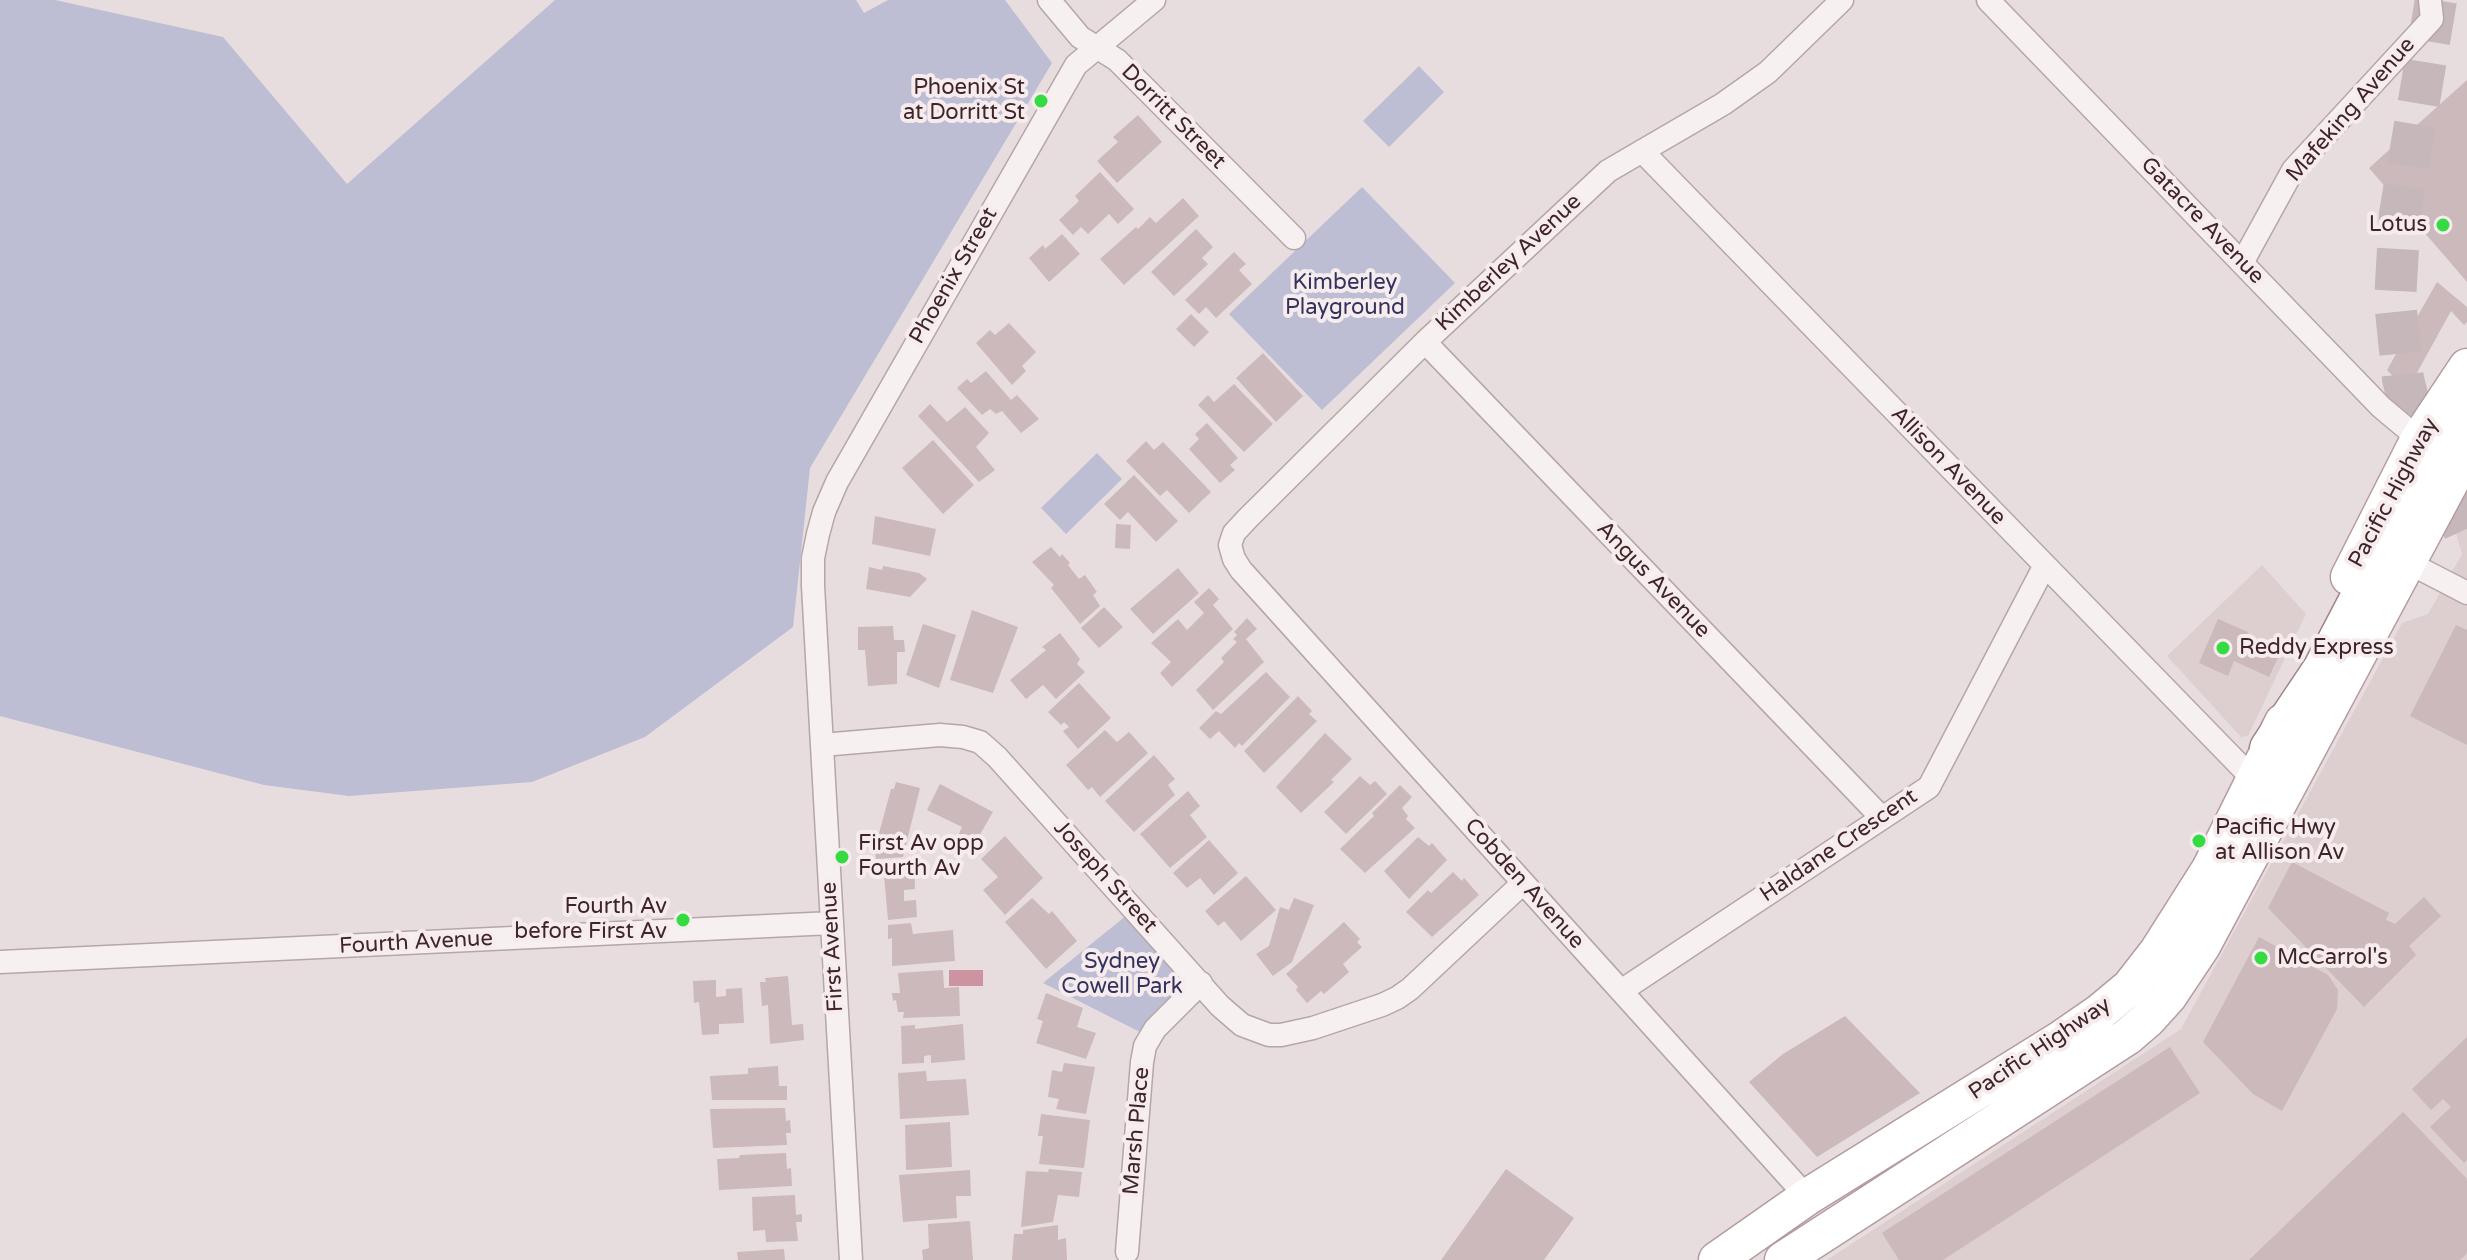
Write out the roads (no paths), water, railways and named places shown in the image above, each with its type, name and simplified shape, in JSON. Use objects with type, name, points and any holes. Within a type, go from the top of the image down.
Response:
[{"type":"highway","points":[[2263,765],[2324,670],[2462,434]]},
{"type":"main road","name":"Pacific Highway","points":[[1717,1260],[1807,1197],[2061,1039],[2130,987],[2186,910],[2263,765],[2330,614],[2419,439],[2467,367]]},
{"type":"main road","name":"Pacific Highway","points":[[1783,1260],[2103,1052],[2148,1019],[2168,997],[2202,946],[2409,563],[2462,434]]},
{"type":"street","name":"Dorritt Street","points":[[1049,0],[1080,37],[1117,60],[1294,238]]},
{"type":"street","name":"Phoenix Street","points":[[813,586],[813,558],[818,534],[837,482],[1046,115],[1076,65],[1154,0]]},
{"type":"street","name":"Kimberley Avenue","points":[[1241,570],[1230,545],[1234,533],[1425,342],[1608,171],[1723,104],[1768,72],[1842,0]]},
{"type":"street","name":"Gatacre Avenue","points":[[1988,0],[2391,417],[2419,439]]},
{"type":"street","name":"Mafeking Avenue","points":[[2242,263],[2293,170],[2432,19],[2430,0]]},
{"type":"street","name":"Allison Avenue","points":[[1642,151],[2045,565],[2263,765]]},
{"type":"street","name":"Angus Avenue","points":[[1425,342],[1882,818]]},
{"type":"street","points":[[2409,563],[2467,593]]},
{"type":"street","name":"Haldane Crescent","points":[[1621,991],[1929,787],[2045,565]]},
{"type":"street","name":"Cobden Avenue","points":[[1241,570],[1807,1197]]},
{"type":"street","name":"First Avenue","points":[[813,586],[851,1260]]},
{"type":"street","name":"Joseph Street","points":[[822,745],[940,735],[980,742],[997,757],[1220,1006],[1242,1025],[1258,1032],[1281,1035],[1313,1028],[1382,1005],[1404,993],[1523,883]]},
{"type":"street","name":"Fourth Avenue","points":[[0,962],[832,923]]},
{"type":"street","name":"Marsh Place","points":[[1127,1252],[1145,1046],[1155,1029],[1201,983]]},
{"type":"tunnel","points":[[2436,0],[2400,214],[2395,301],[2403,379],[2412,415],[2467,536]]},
{"type":"place","name":"Phoenix St at Dorritt St","points":[[1041,101]]},
{"type":"place","name":"Lotus","points":[[2443,225]]},
{"type":"place","name":"Reddy Express","points":[[2223,648]]},
{"type":"place","name":"Pacific Hwy at Allison Av","points":[[2199,841]]},
{"type":"place","name":"First Av opp Fourth Av","points":[[842,857]]},
{"type":"place","name":"Fourth Av before First Av","points":[[683,920]]},
{"type":"place","name":"McCarrol's","points":[[2261,958]]},
{"type":"park label","name":"Kimberley Playground","points":[[1345,296]]},
{"type":"park label","name":"Sydney Cowell Park","points":[[1122,974]]}]
